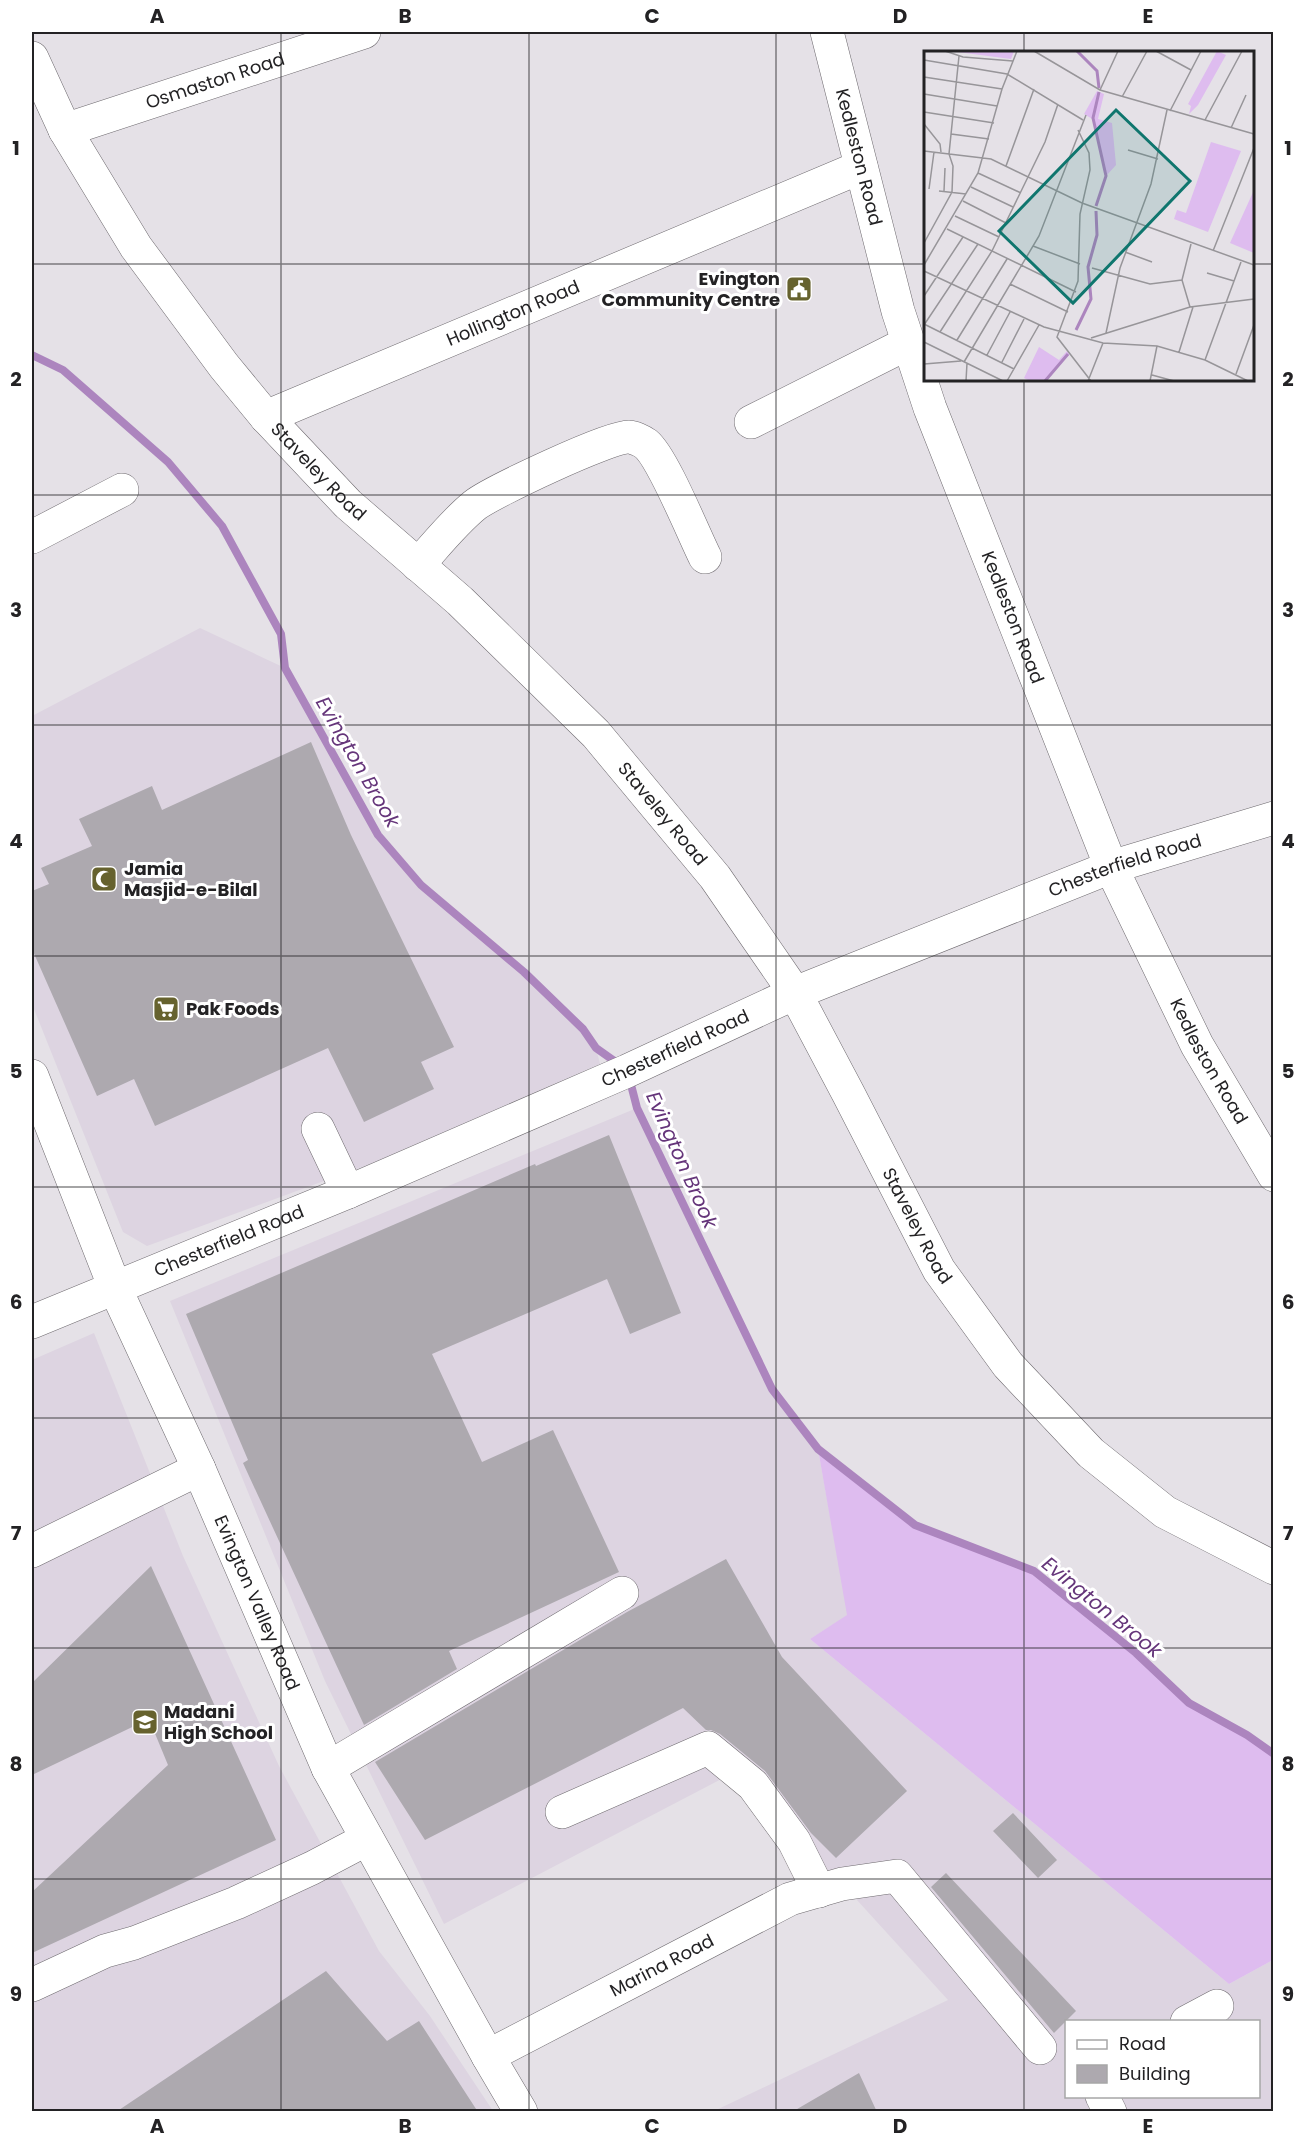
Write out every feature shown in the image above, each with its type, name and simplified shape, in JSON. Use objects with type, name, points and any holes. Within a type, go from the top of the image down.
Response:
[{"type":"street","name":"Osmaston Road","points":[[65,130],[364,32]]},
{"type":"street","name":"Kedleston Road","points":[[827,32],[898,311],[934,419],[1111,867],[1197,1045],[1274,1174]]},
{"type":"street","name":"Staveley Road","points":[[32,58],[65,130],[136,247],[266,417],[348,504],[491,631],[596,734],[715,877],[795,993],[939,1270],[1008,1365],[1091,1453],[1165,1512],[1274,1568]]},
{"type":"street","name":"Hollington Road","points":[[266,417],[861,168]]},
{"type":"street","points":[[751,422],[908,342]]},
{"type":"street","points":[[418,565],[475,505],[584,452],[631,436],[646,444],[661,464],[705,557]]},
{"type":"street","points":[[32,537],[122,490]]},
{"type":"street","name":"Chesterfield Road","points":[[32,1322],[348,1192],[627,1071],[795,993],[1111,867],[1274,818]]},
{"type":"street","name":"Evington Valley Road","points":[[32,1076],[115,1288],[199,1469],[328,1768],[521,2112]]},
{"type":"street","points":[[318,1129],[348,1192]]},
{"type":"street","points":[[32,1551],[199,1469]]},
{"type":"street","points":[[328,1768],[621,1593]]},
{"type":"street","points":[[562,1812],[708,1748],[753,1785],[831,1888]]},
{"type":"street","points":[[32,1984],[105,1952],[236,1903],[312,1868],[367,1839]]},
{"type":"street","name":"Marina Road","points":[[488,2056],[790,1899],[831,1888],[897,1876],[1040,2048]]},
{"type":"street","points":[[1191,2020],[1217,2007]]},
{"type":"street","points":[[1103,2098],[1110,2112]]},
{"type":"shaded area","points":[[200,628],[285,668],[378,835],[421,885],[524,972],[583,1029],[596,1048],[600,1064],[370,1164],[147,1246],[123,1232],[32,1004],[32,716]]},
{"type":"shaded area","points":[[637,1108],[772,1389],[818,1449],[848,1615],[810,1639],[1229,1984],[1273,1960],[1273,2111],[714,2111],[948,2000],[836,1877],[794,1869],[731,1774],[444,1924],[325,1681],[170,1301]]},
{"type":"shaded area","name":"Madani High School","points":[[94,1333],[183,1556],[279,1766],[379,1951],[430,2016],[493,2111],[32,2111],[32,1360]]},
{"type":"shaded area","points":[[818,1449],[915,1525],[1034,1571],[1136,1653],[1189,1703],[1247,1735],[1273,1754],[1273,1960],[1229,1984],[810,1639],[847,1615]]},
{"type":"building","points":[[311,742],[351,835],[454,1047],[421,1062],[434,1089],[364,1122],[328,1048],[155,1126],[134,1079],[97,1096],[32,949],[32,891],[49,884],[41,868],[92,846],[79,819],[152,786],[162,810]]},
{"type":"building","points":[[609,1135],[681,1313],[630,1334],[607,1279],[432,1354],[482,1462],[553,1430],[619,1572],[449,1651],[457,1669],[364,1725],[243,1463],[248,1460],[186,1314],[535,1164],[536,1166]]},
{"type":"building","points":[[726,1559],[782,1657],[907,1791],[836,1858],[811,1833],[765,1771],[720,1734],[706,1730],[683,1708],[425,1840],[375,1762],[627,1612]]},
{"type":"building","points":[[151,1566],[276,1840],[32,1953],[32,1892],[168,1765],[149,1719],[32,1775],[32,1683]]},
{"type":"building","points":[[1013,1813],[1057,1860],[1038,1878],[993,1831]]},
{"type":"building","points":[[946,1873],[1076,2011],[1054,2033],[931,1887]]},
{"type":"building","points":[[326,1971],[387,2041],[419,2021],[478,2112],[116,2112]]},
{"type":"building","points":[[859,2073],[877,2112],[792,2112]]},
{"type":"waterway","name":"Evington Brook","points":[[32,355],[63,370],[168,462],[222,526],[281,634],[285,668],[378,835],[421,885],[524,972],[583,1029],[596,1048],[620,1065]]},
{"type":"waterway","name":"Evington Brook","points":[[629,1077],[637,1108],[772,1389],[818,1449],[915,1525],[1034,1571],[1136,1653],[1189,1703],[1247,1735],[1274,1754]]},
{"type":"place","name":"Evington Community Centre","points":[[799,289]]},
{"type":"place","name":"Jamia Masjid-e-Bilal","points":[[104,879]]},
{"type":"place","name":"Pak Foods","points":[[166,1009]]},
{"type":"place","name":"Madani High School","points":[[145,1722]]}]
